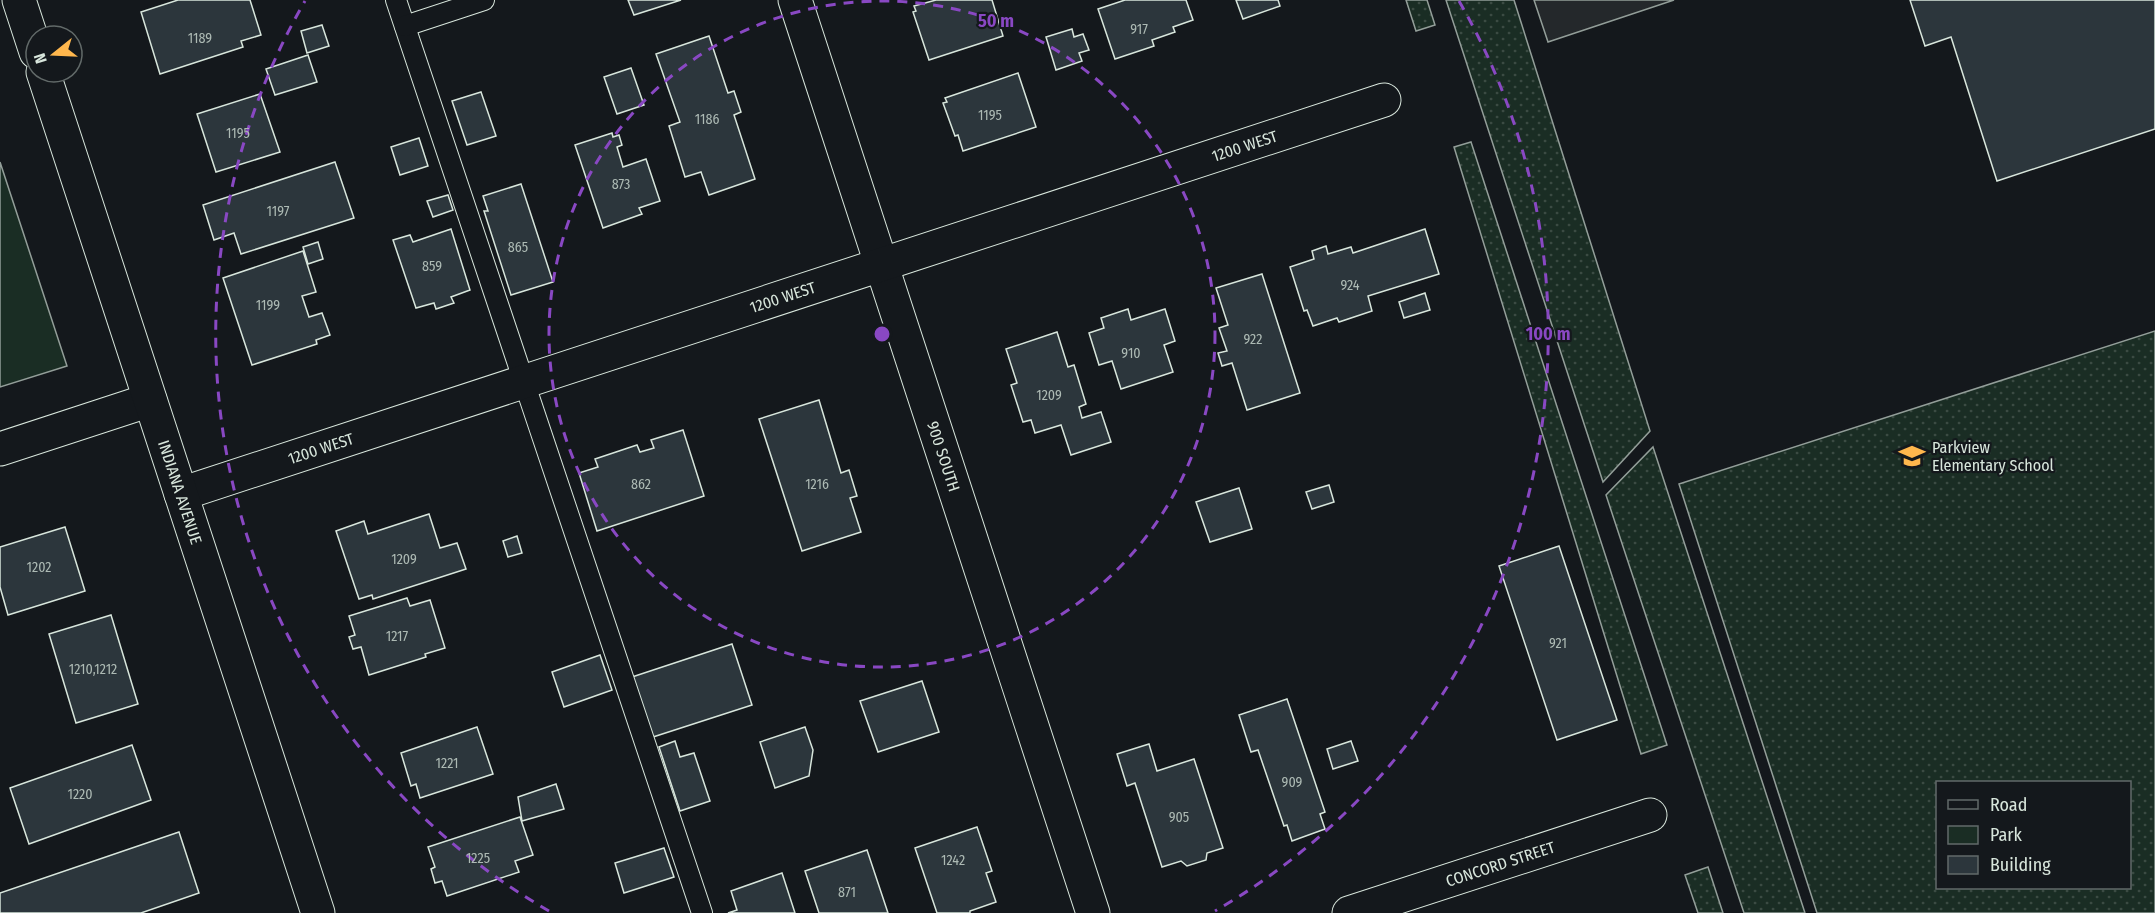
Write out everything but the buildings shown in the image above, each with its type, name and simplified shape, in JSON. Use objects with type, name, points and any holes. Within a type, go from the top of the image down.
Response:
[{"type":"street","points":[[19,0],[27,24]]},
{"type":"street","name":"900 SOUTH","points":[[795,0],[1093,913]]},
{"type":"street","name":"INDIANA AVENUE","points":[[47,84],[318,913]]},
{"type":"street","name":"1200 WEST","points":[[181,494],[1384,100]]},
{"type":"street","points":[[0,449],[150,400]]},
{"type":"street","name":"CONCORD STREET","points":[[1349,913],[1650,814]]},
{"type":"lane","points":[[396,0],[702,913]]},
{"type":"lane","points":[[405,26],[484,0]]},
{"type":"green space","points":[[1406,0],[1427,0],[1435,25],[1416,31]]},
{"type":"green space","points":[[1446,0],[1514,0],[1650,431],[1603,482]]},
{"type":"green space","points":[[1471,142],[1667,745],[1641,754],[1454,147]]},
{"type":"green space","points":[[0,162],[67,366],[0,387]]},
{"type":"green space","points":[[2155,331],[2155,913],[1817,913],[1679,484]]},
{"type":"green space","points":[[1653,447],[1805,913],[1744,913],[1606,495]]},
{"type":"green space","points":[[1708,867],[1723,913],[1698,913],[1685,875]]},
{"type":"shaded area","points":[[1534,0],[1674,0],[1548,42]]},
{"type":"place","name":"Parkview Elementary School","points":[[1912,456]]}]
